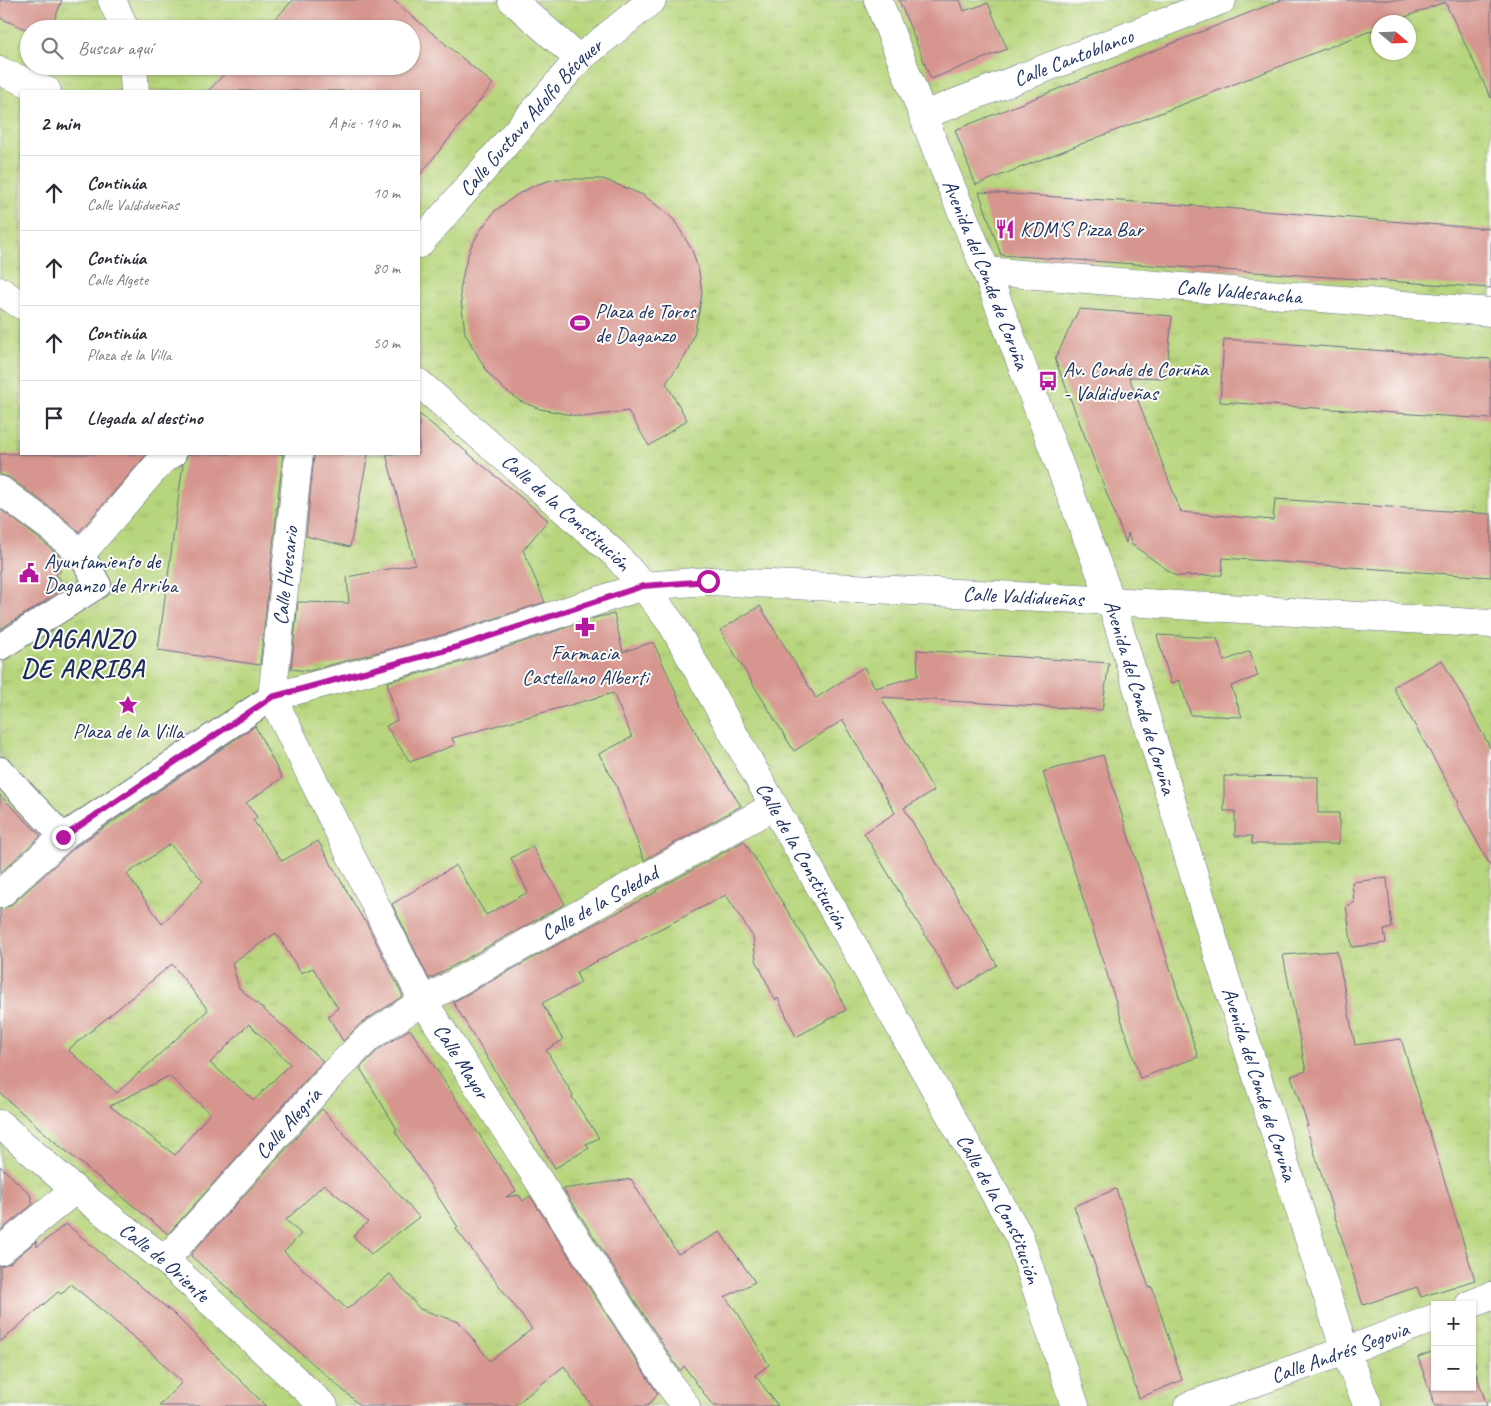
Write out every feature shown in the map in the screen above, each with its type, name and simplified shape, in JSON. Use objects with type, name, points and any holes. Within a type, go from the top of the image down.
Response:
[{"type":"street","points":[[112,0],[121,20]]},
{"type":"street","points":[[512,0],[578,59]]},
{"type":"street","name":"Calle Gustavo Adolfo Bécquer","points":[[420,243],[578,59],[652,0]]},
{"type":"street","name":"Avenida del Conde de Coruña","points":[[878,0],[946,175],[986,271],[1111,601],[1219,958],[1346,1351],[1368,1406]]},
{"type":"street","name":"Calle Cantoblanco","points":[[924,115],[1222,0]]},
{"type":"street","points":[[0,71],[45,90]]},
{"type":"street","points":[[134,75],[135,90]]},
{"type":"street","name":"Calle Valdesancha","points":[[986,271],[1491,312]]},
{"type":"street","points":[[0,290],[20,304]]},
{"type":"street","name":"Calle de la Constitución","points":[[420,385],[615,554],[643,586],[672,624],[1020,1236],[1075,1406]]},
{"type":"street","name":"Calle Huesario","points":[[272,697],[300,455]]},
{"type":"street","points":[[81,554],[163,456]]},
{"type":"street","points":[[0,490],[50,527],[81,554],[98,585],[0,647]]},
{"type":"street","name":"Calle Valdidueñas","points":[[272,697],[457,647],[643,586],[708,581],[1111,601],[1491,624]]},
{"type":"street","points":[[0,894],[63,837],[272,697]]},
{"type":"street","name":"Calle Mayor","points":[[272,697],[423,1001],[672,1400]]},
{"type":"street","points":[[0,770],[63,837]]},
{"type":"street","name":"Calle de la Soledad","points":[[423,1001],[774,806]]},
{"type":"street","name":"Calle Alegría","points":[[165,1260],[334,1072],[368,1037],[423,1001]]},
{"type":"street","name":"Calle de Oriente","points":[[0,1124],[75,1190],[165,1260],[324,1406]]},
{"type":"street","points":[[0,1251],[75,1190]]},
{"type":"street","points":[[1476,1302],[1491,1296]]},
{"type":"street","name":"Calle Andrés Segovia","points":[[1188,1406],[1431,1319]]},
{"type":"green space","points":[[0,0],[1491,0],[1491,1406],[0,1406]]},
{"type":"building","points":[[0,0],[62,0],[54,20],[20,20],[20,27],[0,18]]},
{"type":"building","points":[[293,0],[393,0],[417,20],[274,20]]},
{"type":"building","points":[[899,0],[960,0],[964,11],[988,3],[1007,49],[931,79]]},
{"type":"building","points":[[1281,0],[1491,0],[1491,98],[1445,2],[1411,15],[1371,15],[1371,31],[976,185],[955,130]]},
{"type":"building","points":[[420,23],[493,84],[420,175],[420,90],[209,90],[223,75],[420,75]]},
{"type":"building","name":"Plaza de Toros de Daganzo","points":[[555,179],[603,179],[643,195],[674,220],[692,250],[699,272],[702,293],[699,312],[694,334],[686,355],[666,383],[687,420],[649,446],[628,411],[583,417],[540,409],[520,401],[504,389],[487,372],[465,333],[460,291],[470,249],[479,232],[495,211],[518,194],[538,184]]},
{"type":"building","points":[[979,192],[1199,206],[1491,229],[1491,288],[1001,255]]},
{"type":"building","points":[[1079,309],[1172,316],[1166,378],[1129,377],[1181,512],[1273,520],[1275,499],[1491,514],[1491,577],[1223,558],[1222,575],[1176,576],[1131,544],[1128,533],[1126,543],[1055,359]]},
{"type":"building","points":[[1224,339],[1491,359],[1491,419],[1220,402]]},
{"type":"building","points":[[420,415],[548,520],[523,550],[545,602],[453,632],[308,671],[291,669],[298,602],[349,603],[347,577],[415,564],[386,455],[420,455]]},
{"type":"building","points":[[0,454],[146,455],[79,532],[59,514],[9,477],[0,475]]},
{"type":"building","points":[[188,455],[283,455],[260,665],[158,650],[183,464]]},
{"type":"building","points":[[314,455],[368,455],[350,547],[306,536]]},
{"type":"building","name":"Ayuntamiento de Daganzo de Arriba","points":[[0,509],[63,559],[57,567],[61,571],[56,574],[65,585],[44,602],[0,629]]},
{"type":"building","points":[[760,606],[816,698],[864,667],[875,688],[918,676],[917,650],[1109,663],[1102,710],[881,697],[934,791],[904,808],[997,965],[958,990],[864,833],[895,813],[843,720],[794,751],[720,630]]},
{"type":"building","points":[[614,614],[623,652],[653,642],[700,741],[741,806],[644,860],[616,785],[599,754],[632,737],[613,693],[452,738],[455,745],[410,762],[386,726],[397,720],[387,682],[462,662],[598,617]]},
{"type":"building","points":[[1157,635],[1217,638],[1224,661],[1250,651],[1258,676],[1231,686],[1242,717],[1191,715],[1179,680],[1171,684]]},
{"type":"building","points":[[1442,660],[1491,749],[1491,867],[1457,805],[1459,803],[1393,687]]},
{"type":"building","points":[[255,726],[282,778],[246,803],[257,817],[253,820],[282,861],[318,841],[365,920],[403,996],[360,1024],[343,1041],[328,1016],[338,1008],[313,968],[301,973],[276,933],[232,963],[239,988],[323,1061],[168,1234],[55,1142],[0,1093],[0,909],[10,906],[74,848]],"holes":[[[170,844],[203,881],[162,924],[127,874]],[[172,964],[208,1010],[117,1093],[68,1050]],[[249,1024],[290,1064],[254,1100],[210,1063]],[[169,1076],[210,1113],[175,1155],[110,1106]]]},
{"type":"building","points":[[1103,755],[1198,1057],[1140,1078],[1043,772]]},
{"type":"building","points":[[1224,776],[1318,777],[1318,813],[1339,813],[1339,844],[1252,844],[1252,836],[1235,836],[1235,811],[1224,811]]},
{"type":"building","points":[[0,795],[41,836],[0,873]]},
{"type":"building","points":[[744,841],[833,984],[846,1010],[796,1037],[778,998],[775,1000],[756,960],[753,937],[726,895],[576,972],[581,983],[542,1003],[563,1040],[546,1050],[573,1095],[572,1097],[599,1138],[586,1144],[589,1148],[555,1168],[453,1002],[656,892],[656,890]]},
{"type":"building","points":[[532,846],[565,904],[429,979],[392,904],[456,865],[486,915],[528,892],[511,858]]},
{"type":"building","points":[[1387,878],[1392,928],[1384,930],[1386,943],[1352,947],[1346,906],[1354,903],[1352,882]]},
{"type":"building","points":[[1337,951],[1355,1045],[1401,1039],[1475,1280],[1421,1297],[1417,1287],[1363,1305],[1291,1076],[1306,1071],[1283,955]]},
{"type":"building","points":[[410,1029],[516,1191],[506,1197],[519,1195],[523,1201],[530,1196],[658,1394],[647,1406],[592,1406],[564,1366],[514,1406],[361,1406],[191,1256],[322,1109],[419,1217],[371,1254],[353,1236],[368,1222],[324,1184],[286,1220],[301,1234],[284,1252],[347,1309],[390,1274],[420,1309],[459,1322],[490,1361],[532,1329],[456,1229],[458,1227],[395,1131],[397,1129],[360,1068],[379,1049]]},
{"type":"building","points":[[0,1166],[30,1194],[33,1204],[0,1231]]},
{"type":"building","points":[[631,1179],[678,1254],[720,1232],[755,1282],[725,1297],[739,1315],[769,1365],[755,1375],[778,1406],[713,1406],[684,1366],[680,1371],[563,1189]]},
{"type":"building","points":[[1116,1189],[1149,1288],[1152,1287],[1182,1380],[1139,1398],[1074,1206]]},
{"type":"building","points":[[66,1224],[174,1314],[266,1406],[159,1406],[182,1382],[143,1345],[71,1284],[61,1294],[58,1292],[0,1342],[0,1266],[10,1263],[36,1241],[37,1247]]},
{"type":"building","points":[[1431,1352],[1431,1391],[1476,1391],[1476,1373],[1487,1406],[1435,1406],[1418,1357]]},
{"type":"place","name":"KDM'S Pizza Bar","points":[[1005,229]]},
{"type":"place","name":"Plaza de Toros de Daganzo","points":[[580,323]]},
{"type":"place","name":"Av. Conde de Coruña - Valdidueñas","points":[[1048,381]]},
{"type":"place","name":"Ayuntamiento de Daganzo de Arriba","points":[[29,573]]},
{"type":"place","name":"Farmacia Castellano Alberti","points":[[585,627]]},
{"type":"place","name":"Plaza de la Villa","points":[[128,705]]},
{"type":"district","name":"DAGANZO DE ARRIBA","points":[[83,653]]},
{"type":"route","points":[[63,837],[272,697],[457,647],[643,586],[708,581]]}]
